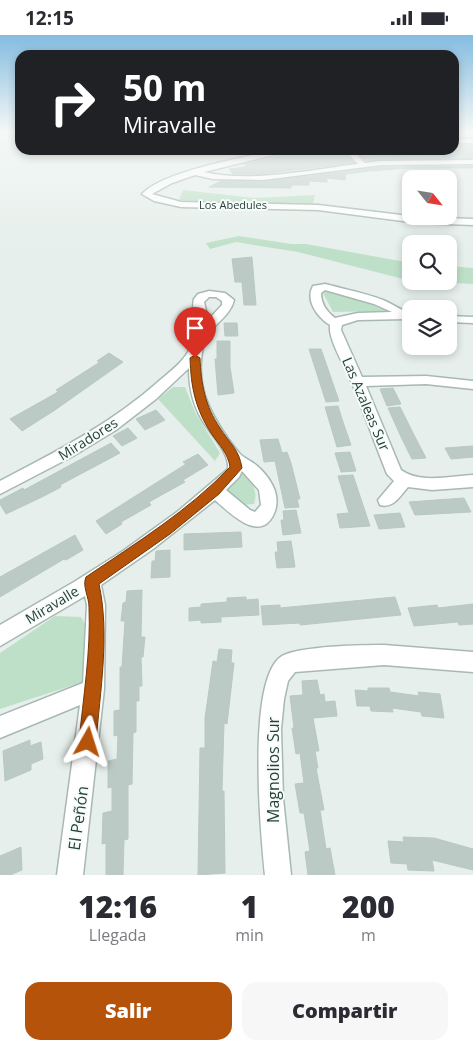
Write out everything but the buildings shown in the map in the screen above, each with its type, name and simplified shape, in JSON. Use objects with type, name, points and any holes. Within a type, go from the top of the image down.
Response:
[{"type":"street","name":"Los Abedules","points":[[202,171],[159,186],[147,192],[146,195],[166,202],[183,205],[318,207],[364,211],[426,221],[473,222]]},
{"type":"street","points":[[196,173],[212,177],[263,178],[315,171]]},
{"type":"street","points":[[402,313],[385,305],[319,287],[314,293],[324,316],[336,323],[343,319],[402,316]]},
{"type":"street","points":[[457,319],[473,320]]},
{"type":"street","name":"Las Azaleas Sur","points":[[336,323],[335,331],[358,382],[393,470],[404,481]]},
{"type":"street","name":"Miradores","points":[[0,488],[64,454],[110,426],[170,380],[196,349],[202,333]]},
{"type":"street","points":[[196,349],[196,383],[207,416],[236,459],[252,471],[263,483],[268,499],[266,513],[258,519],[247,517],[215,490]]},
{"type":"street","points":[[170,380],[196,383]]},
{"type":"street","points":[[358,382],[426,381],[473,385]]},
{"type":"street","name":"Miravalle","points":[[0,636],[91,582],[166,530],[234,473],[236,459]]},
{"type":"street","points":[[386,500],[404,481],[414,483],[473,481]]},
{"type":"street","name":"El Peñón","points":[[70,875],[93,689],[96,605],[91,582]]},
{"type":"street","name":"Magnolios Sur","points":[[278,875],[272,822],[270,744],[274,693],[277,679],[284,667],[300,661],[362,655],[404,656],[473,662]]},
{"type":"street","points":[[0,727],[93,689]]},
{"type":"green space","points":[[183,190],[254,198],[315,195],[313,204],[195,202],[179,200]]},
{"type":"green space","points":[[239,236],[291,244],[306,244],[402,261],[402,279],[298,252],[236,242],[210,249],[206,243]]},
{"type":"green space","points":[[457,267],[473,268],[473,284],[457,283]]},
{"type":"green space","points":[[331,291],[384,309],[385,311],[333,312],[323,293]]},
{"type":"green space","points":[[173,387],[185,387],[195,412],[220,453],[215,461],[158,399]]},
{"type":"green space","points":[[241,470],[254,490],[254,504],[242,505],[226,489]]},
{"type":"green space","points":[[55,616],[81,617],[91,634],[86,681],[0,709],[0,653]]},
{"type":"route","points":[[88,742],[96,633],[95,594],[91,582],[166,530],[215,490],[234,473],[236,468],[237,464],[234,455],[215,430],[201,402],[196,388],[195,358]]}]
